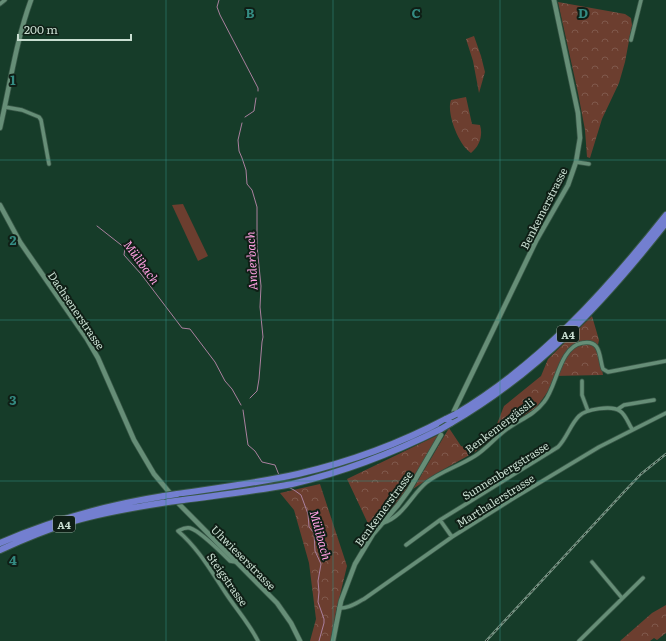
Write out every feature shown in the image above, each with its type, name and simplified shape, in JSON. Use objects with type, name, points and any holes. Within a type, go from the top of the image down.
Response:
[{"type":"highway","name":"A4","points":[[0,550],[75,521],[118,510],[252,491],[312,478],[374,459],[441,432],[455,412],[505,382],[555,340],[607,286],[666,215]]},
{"type":"highway","name":"A4","points":[[0,543],[44,525],[83,513],[165,493],[178,494],[246,484],[311,471],[381,449],[448,421],[478,406],[507,386],[558,344],[608,293],[666,223]]},
{"type":"street","points":[[0,4],[5,0]]},
{"type":"street","points":[[0,128],[18,40],[30,0]]},
{"type":"street","name":"Benkemerstrasse","points":[[455,412],[542,230],[568,185],[576,162],[580,133],[578,113],[554,0]]},
{"type":"street","points":[[631,40],[641,0]]},
{"type":"street","points":[[3,108],[22,110],[39,117],[41,120],[49,164]]},
{"type":"street","points":[[576,162],[589,164]]},
{"type":"street","name":"Dachsenerstrasse","points":[[0,205],[20,242],[87,339],[98,358],[137,447],[165,493]]},
{"type":"street","name":"Benkemergässli","points":[[382,523],[394,518],[426,483],[438,474],[476,456],[504,431],[537,410],[549,395],[565,356],[576,345],[584,342],[594,345],[600,351],[603,369],[608,372],[666,361]]},
{"type":"street","points":[[582,381],[582,395],[588,411],[613,408],[618,409],[625,416],[632,429]]},
{"type":"street","points":[[618,409],[624,405],[654,400]]},
{"type":"street","name":"Sunnenbergstrasse","points":[[406,545],[440,520],[558,447],[563,442],[578,417],[588,411]]},
{"type":"street","name":"Marthalerstrasse","points":[[339,608],[343,609],[364,599],[452,537],[550,476],[632,429],[666,413]]},
{"type":"street","name":"Benkemerstrasse","points":[[333,641],[339,608],[345,587],[355,564],[368,542],[382,523],[398,506],[409,490],[441,432]]},
{"type":"street","name":"Uhwieserstrasse","points":[[165,493],[238,562],[285,612],[300,641]]},
{"type":"street","points":[[440,520],[452,537]]},
{"type":"street","name":"Steigstrasse","points":[[238,562],[230,561],[201,535],[192,529],[184,528],[178,532],[200,555],[247,621],[258,641]]},
{"type":"street","points":[[592,562],[622,598]]},
{"type":"street","points":[[579,641],[643,578]]},
{"type":"green space","points":[[558,2],[625,14],[631,18],[632,25],[625,62],[619,83],[602,119],[590,158],[587,157],[585,130]]},
{"type":"green space","points":[[474,36],[485,72],[479,93],[473,61],[466,39]]},
{"type":"green space","points":[[466,97],[472,124],[480,125],[481,129],[479,144],[471,153],[466,149],[458,137],[450,113],[451,100]]},
{"type":"green space","points":[[183,204],[208,256],[198,261],[172,205]]},
{"type":"green space","points":[[592,316],[599,340],[598,345],[603,375],[554,376],[549,390],[536,408],[515,421],[475,452],[437,473],[413,489],[449,428],[461,446],[470,449],[495,429],[504,406],[541,376],[548,359]]},
{"type":"green space","points":[[438,435],[403,496],[372,532],[347,479]]},
{"type":"green space","points":[[320,484],[347,566],[331,641],[310,641],[316,619],[309,563],[294,510],[280,493]]},
{"type":"green space","points":[[666,605],[666,633],[657,640],[654,638],[650,641],[620,641],[652,613]]},
{"type":"waterway","name":"Anderbach","points":[[219,0],[217,7],[220,15],[258,88],[258,91]]},
{"type":"waterway","name":"Anderbach","points":[[245,117],[254,111],[256,98]]},
{"type":"waterway","name":"Anderbach","points":[[242,123],[238,140],[239,151],[246,170],[247,184],[252,190],[257,207],[257,246],[261,286],[260,307],[263,337],[257,391],[250,398]]},
{"type":"waterway","name":"Mülibach","points":[[97,226],[125,248],[124,255],[141,274],[182,328],[190,329],[215,362],[225,381],[232,389],[241,405]]},
{"type":"waterway","name":"Mülibach","points":[[243,410],[248,445],[255,451],[262,462],[275,465],[279,475]]},
{"type":"waterway","name":"Mülibach","points":[[288,487],[301,495],[308,514],[309,527],[314,533],[315,551],[321,564],[318,581],[318,602],[324,623],[319,641]]},
{"type":"railway","points":[[486,641],[641,474],[666,454]]}]
